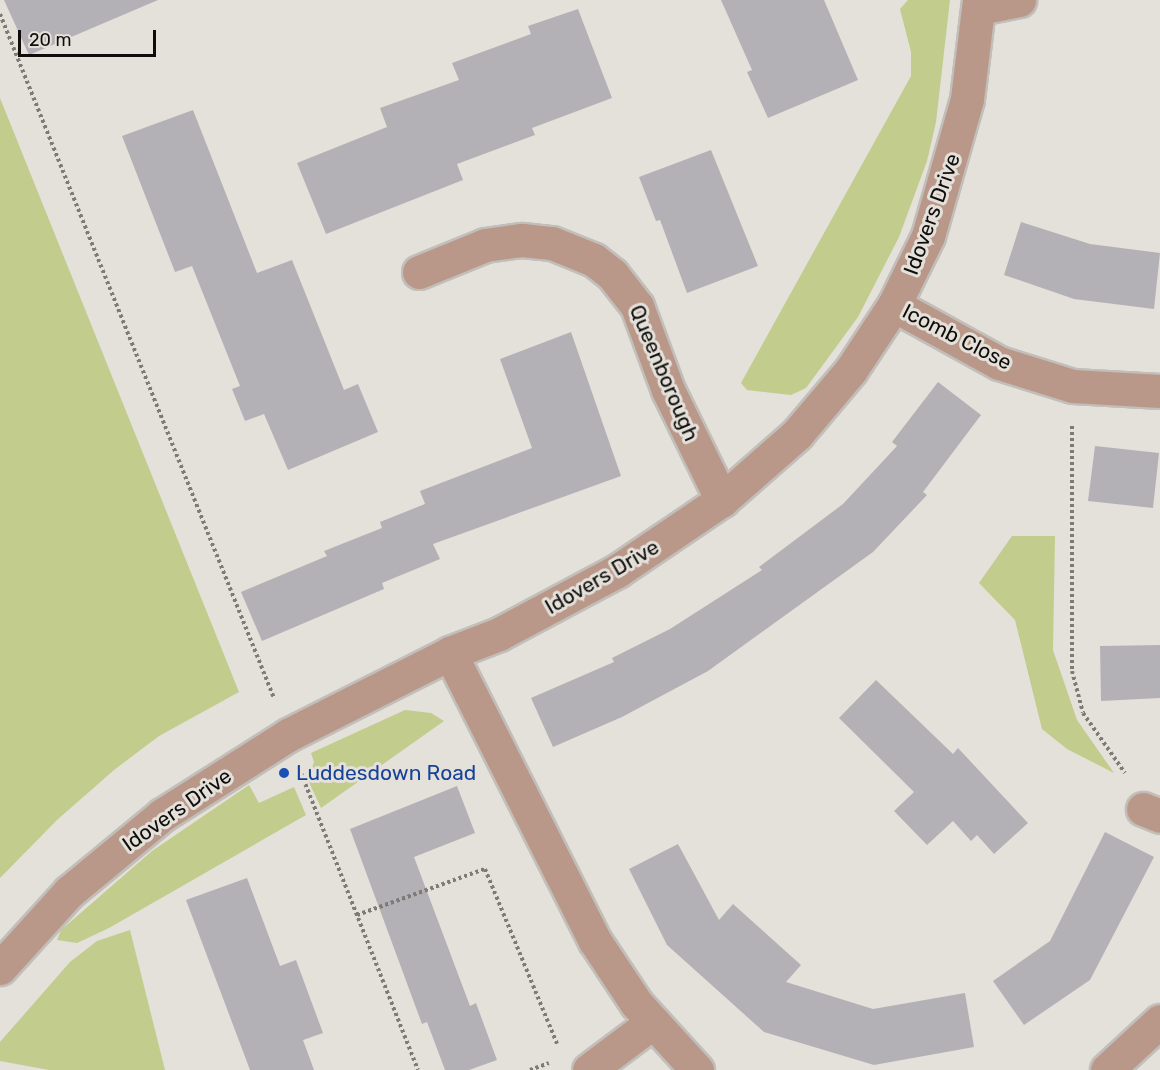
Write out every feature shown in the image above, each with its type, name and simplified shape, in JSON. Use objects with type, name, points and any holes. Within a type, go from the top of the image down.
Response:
[{"type":"street","points":[[979,4],[1019,0]]},
{"type":"street","name":"Idovers Drive","points":[[0,968],[69,892],[162,815],[288,735],[450,654],[499,634],[617,571],[723,500],[826,403],[894,304],[928,236],[956,147],[979,4]]},
{"type":"street","name":"Queenborough","points":[[419,272],[485,245],[522,240],[552,243],[594,260],[612,274],[637,306],[668,390],[723,500]]},
{"type":"street","name":"Icomb Close","points":[[894,304],[999,363],[1073,386],[1160,391]]},
{"type":"street","points":[[450,654],[595,941],[653,1022],[697,1070]]},
{"type":"street","points":[[1107,1070],[1160,1021]]},
{"type":"street","points":[[589,1070],[653,1022]]},
{"type":"path","points":[[0,14],[207,523],[418,1070]]},
{"type":"path","points":[[1073,386],[1072,670],[1083,712],[1144,802]]},
{"type":"path","points":[[357,915],[485,869],[558,1047]]},
{"type":"green space","points":[[908,0],[950,0],[936,122],[927,161],[899,237],[858,317],[806,388],[791,395],[747,390],[741,383],[911,76],[911,52],[900,9]]},
{"type":"green space","points":[[0,98],[239,692],[159,736],[114,770],[57,820],[0,878]]},
{"type":"green space","points":[[1012,536],[1055,536],[1053,650],[1077,720],[1114,773],[1067,749],[1042,729],[1015,620],[979,583]]},
{"type":"green space","points":[[405,710],[431,713],[444,721],[321,808],[308,780],[314,762],[311,753]]},
{"type":"green space","points":[[249,785],[259,803],[294,787],[306,815],[109,928],[77,943],[57,940],[61,930],[152,851]]},
{"type":"green space","points":[[130,930],[165,1070],[49,1070],[0,1061],[0,1042],[70,962],[97,941]]},
{"type":"building","points":[[4,0],[158,0],[29,55]]},
{"type":"building","points":[[721,0],[824,0],[858,80],[768,118],[747,72],[752,70]]},
{"type":"building","points":[[578,9],[612,98],[532,128],[535,135],[457,164],[463,180],[326,234],[297,163],[387,127],[380,108],[459,80],[452,63],[531,34],[528,26]]},
{"type":"building","points":[[193,110],[257,273],[292,260],[344,390],[358,384],[378,432],[288,470],[264,414],[245,421],[232,389],[240,386],[192,266],[175,272],[122,136]]},
{"type":"building","points":[[711,150],[758,266],[687,293],[660,220],[656,221],[639,177]]},
{"type":"building","points":[[1021,222],[1090,244],[1160,253],[1154,309],[1074,299],[1004,275]]},
{"type":"building","points":[[571,332],[621,476],[433,544],[440,559],[382,583],[384,589],[262,641],[241,592],[327,556],[324,551],[382,528],[380,522],[425,504],[420,491],[532,448],[500,359]]},
{"type":"building","points":[[938,382],[981,415],[923,492],[927,495],[873,552],[708,671],[622,717],[553,747],[531,698],[614,662],[612,658],[670,629],[762,570],[759,567],[843,504],[897,446],[892,442]]},
{"type":"building","points":[[1095,446],[1159,453],[1153,508],[1088,501]]},
{"type":"building","points":[[1160,645],[1160,698],[1101,701],[1100,646]]},
{"type":"building","points":[[876,680],[953,754],[958,748],[1028,823],[994,854],[977,835],[971,841],[953,821],[927,845],[894,811],[914,792],[839,718]]},
{"type":"building","points":[[457,786],[475,833],[414,857],[470,1006],[476,1003],[497,1060],[469,1070],[445,1070],[427,1022],[422,1024],[350,829]]},
{"type":"building","points":[[1105,832],[1154,857],[1090,980],[1024,1025],[993,981],[1050,941]]},
{"type":"building","points":[[678,844],[719,920],[733,904],[801,965],[786,982],[873,1009],[965,993],[974,1047],[874,1065],[764,1032],[667,945],[629,869]]},
{"type":"building","points":[[247,878],[280,966],[296,960],[323,1033],[303,1040],[314,1070],[250,1070],[186,900]]},
{"type":"place","name":"Luddesdown Road","points":[[284,773]]}]
